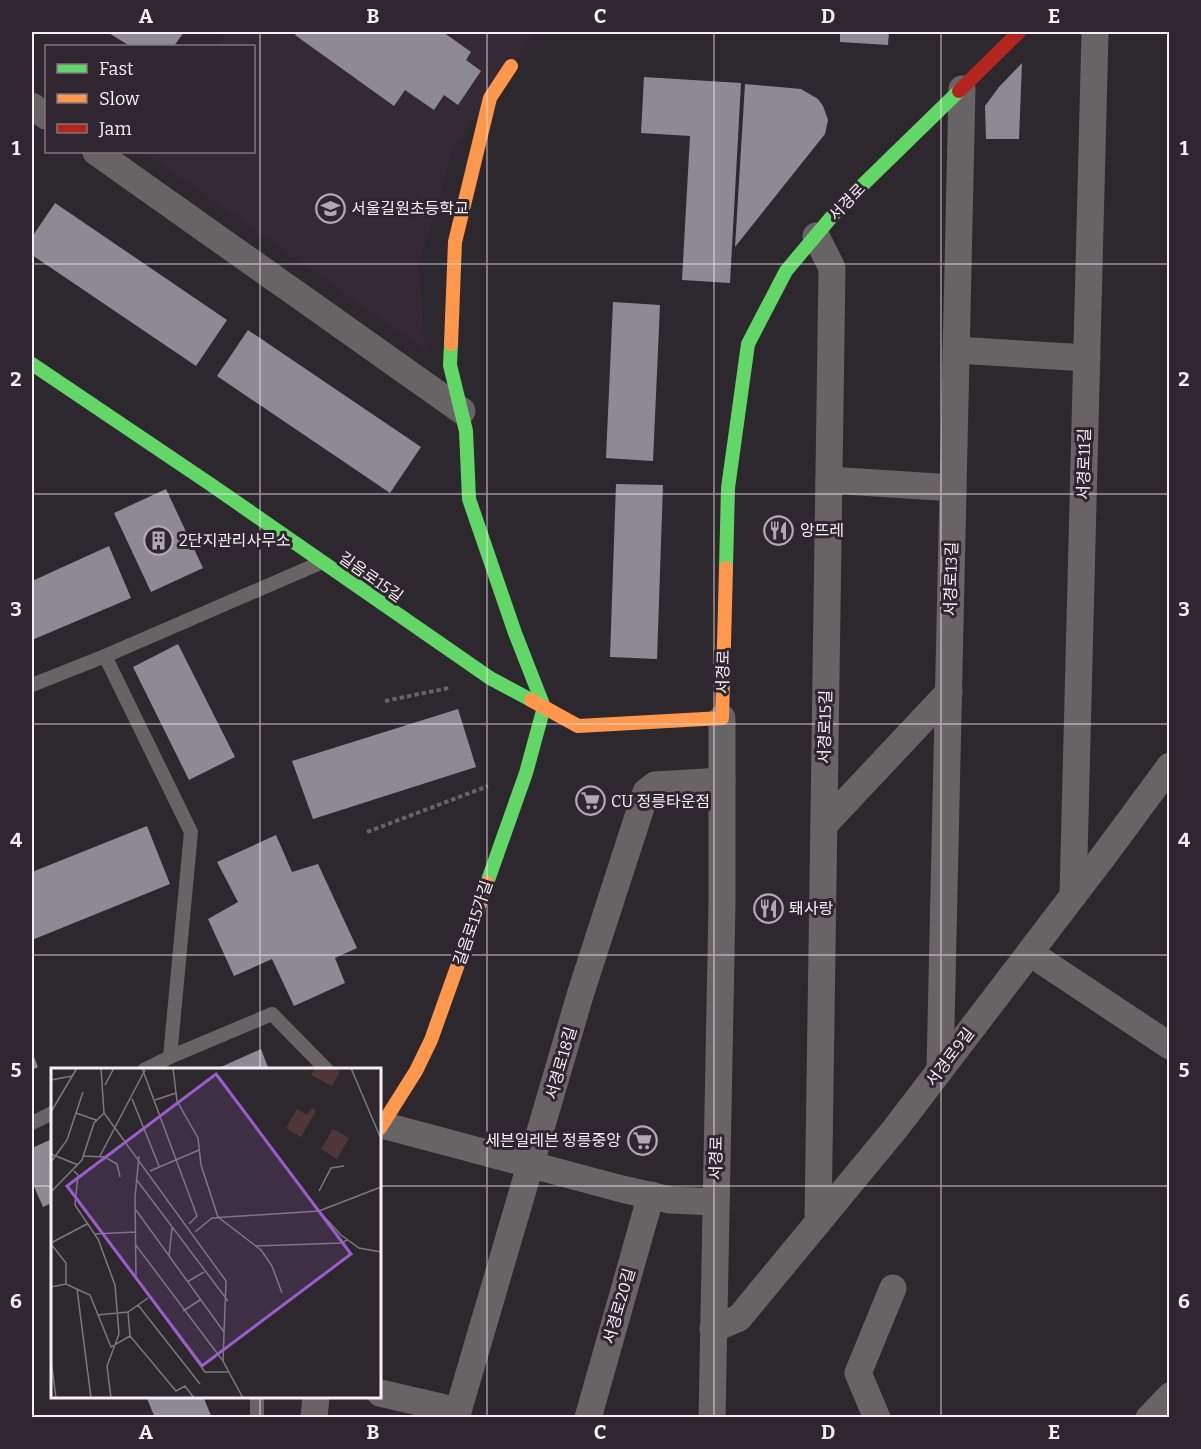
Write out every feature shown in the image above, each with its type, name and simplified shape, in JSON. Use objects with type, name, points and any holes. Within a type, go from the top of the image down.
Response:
[{"type":"street","name":"서경로","points":[[712,1418],[722,904],[722,718],[728,488],[748,344],[786,271],[839,208],[1019,32]]},
{"type":"street","name":"서경로11길","points":[[1073,896],[1095,32]]},
{"type":"street","points":[[511,66],[490,98],[455,242],[450,365],[466,431],[469,499],[515,633],[544,707]]},
{"type":"street","name":"서경로13길","points":[[940,1070],[962,88]]},
{"type":"street","points":[[32,106],[45,115]]},
{"type":"street","points":[[97,153],[462,411]]},
{"type":"street","name":"서경로15길","points":[[816,236],[832,268],[818,1222]]},
{"type":"street","points":[[956,350],[1087,358]]},
{"type":"street","name":"길음로15길","points":[[32,364],[490,678],[578,726],[722,718]]},
{"type":"street","points":[[829,480],[953,488]]},
{"type":"street","points":[[824,825],[949,692]]},
{"type":"street","name":"길음로15가길","points":[[381,1126],[416,1071],[431,1040],[526,773],[544,707]]},
{"type":"street","name":"서경로9길","points":[[713,1329],[739,1318],[895,1129],[1170,766]]},
{"type":"street","name":"서경로18길","points":[[381,1393],[457,1414],[581,992],[646,792],[655,786],[722,781]]},
{"type":"street","points":[[1030,953],[1170,1046]]},
{"type":"street","points":[[381,1126],[651,1196],[670,1200],[715,1202]]},
{"type":"street","name":"서경로20길","points":[[588,1418],[651,1196]]},
{"type":"street","points":[[877,1418],[858,1372],[893,1288]]},
{"type":"street","points":[[1149,1418],[1170,1396]]},
{"type":"street","points":[[314,1418],[316,1398]]},
{"type":"lane","points":[[32,685],[105,656],[321,562]]},
{"type":"lane","points":[[105,656],[191,832],[170,1057]]},
{"type":"lane","points":[[148,1068],[272,1014],[325,1068]]},
{"type":"lane","points":[[32,1123],[51,1114]]},
{"type":"lane","points":[[257,1398],[257,1418]]},
{"type":"path","points":[[385,701],[490,678]]},
{"type":"path","points":[[367,832],[526,773]]},
{"type":"shaded area","name":"서울길원초등학교","points":[[228,32],[535,32],[453,150],[419,265],[425,350],[145,153],[255,153],[255,45],[218,45]]},
{"type":"building","points":[[107,32],[184,32],[175,45],[128,45]]},
{"type":"building","points":[[297,32],[443,32],[471,52],[466,60],[481,71],[458,105],[444,95],[434,110],[405,90],[394,106],[295,35]]},
{"type":"building","points":[[840,32],[889,32],[888,45],[840,42]]},
{"type":"building","points":[[1022,63],[1019,139],[986,139],[985,106]]},
{"type":"building","points":[[644,77],[741,83],[730,283],[682,280],[690,136],[641,133]]},
{"type":"building","points":[[745,84],[801,89],[818,99],[828,120],[825,134],[735,247]]},
{"type":"building","points":[[55,203],[227,320],[196,366],[32,255],[32,237]]},
{"type":"building","points":[[613,302],[660,305],[653,461],[606,458]]},
{"type":"building","points":[[248,330],[421,447],[390,493],[217,376]]},
{"type":"building","points":[[616,484],[663,485],[657,659],[610,657]]},
{"type":"building","name":"2단지관리사무소","points":[[166,489],[203,568],[151,592],[114,513]]},
{"type":"building","points":[[109,546],[131,598],[32,640],[32,581]]},
{"type":"building","points":[[178,644],[235,757],[189,780],[133,667]]},
{"type":"building","points":[[458,709],[476,767],[313,819],[292,761]]},
{"type":"building","points":[[147,826],[170,884],[32,940],[32,872]]},
{"type":"building","points":[[276,835],[292,872],[318,864],[357,948],[335,958],[345,983],[294,1006],[272,959],[234,976],[208,919],[238,902],[217,862]]},
{"type":"building","points":[[261,1049],[268,1068],[218,1068]]},
{"type":"building","points":[[32,1052],[38,1067],[32,1070]]},
{"type":"building","points":[[51,1139],[51,1203],[43,1207],[32,1182],[32,1148]]},
{"type":"building","points":[[147,1398],[204,1398],[212,1418],[155,1418]]},
{"type":"traffic: fast","points":[[726,568],[728,488],[748,344],[786,271],[839,208],[959,91]]},
{"type":"traffic: fast","points":[[451,344],[450,365],[466,431],[469,499],[515,633],[544,707],[526,773],[487,883]]},
{"type":"traffic: fast","points":[[32,364],[490,678],[531,700]]},
{"type":"traffic: slow","points":[[451,344],[455,242],[490,98],[511,66]]},
{"type":"traffic: slow","points":[[531,700],[578,726],[722,718],[726,568]]},
{"type":"traffic: slow","points":[[381,1126],[416,1071],[431,1040],[487,883]]},
{"type":"traffic: jam","points":[[959,91],[1019,32]]},
{"type":"place","name":"서울길원초등학교","points":[[330,208]]},
{"type":"place","name":"앙뜨레","points":[[779,530]]},
{"type":"place","name":"2단지관리사무소","points":[[158,540]]},
{"type":"place","name":"CU 정릉타운점","points":[[590,801]]},
{"type":"place","name":"퇘사랑","points":[[768,908]]},
{"type":"place","name":"세븐일레븐 정릉중앙","points":[[642,1140]]}]
